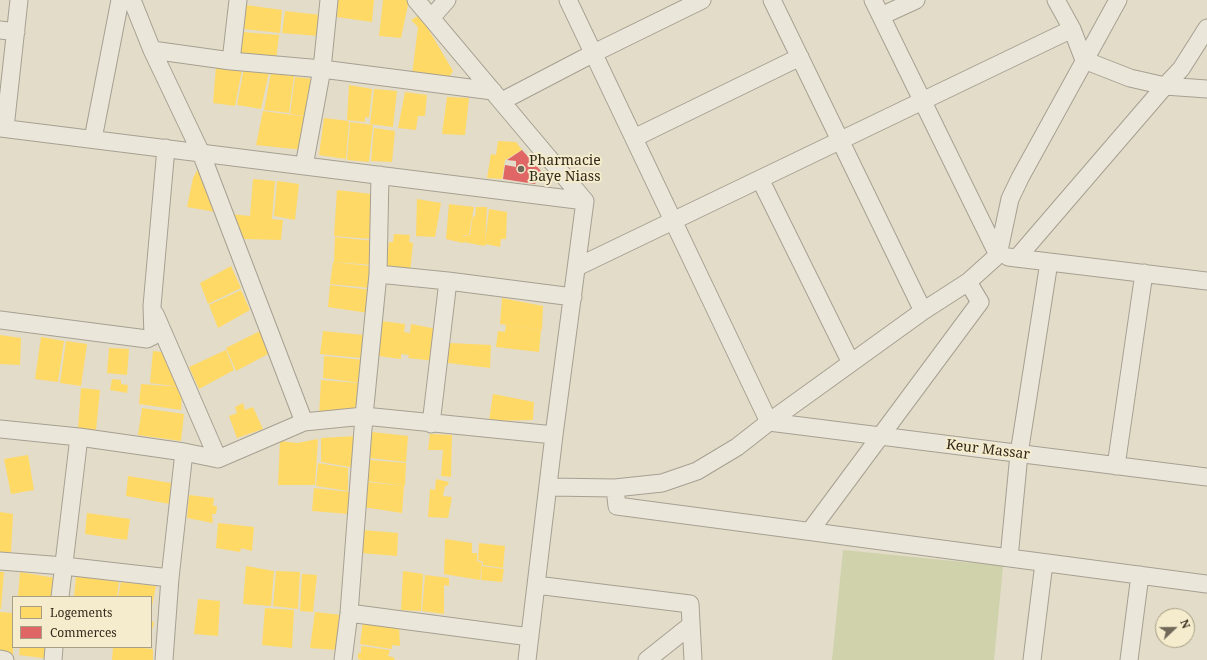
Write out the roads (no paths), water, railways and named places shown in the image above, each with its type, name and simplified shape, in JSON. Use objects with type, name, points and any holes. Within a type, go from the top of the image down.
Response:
[{"type":"street","points":[[19,0],[8,31],[3,128],[585,201]]},
{"type":"street","points":[[93,139],[120,0]]},
{"type":"street","points":[[132,0],[152,50],[201,153],[304,422]]},
{"type":"street","points":[[231,61],[238,0]]},
{"type":"street","points":[[304,166],[322,69],[329,0]]},
{"type":"street","points":[[416,0],[585,201],[554,435],[527,660]]},
{"type":"street","points":[[431,18],[447,0]]},
{"type":"street","points":[[568,0],[769,422]]},
{"type":"street","points":[[152,50],[231,61],[322,69],[497,96],[594,53],[702,0]]},
{"type":"street","points":[[772,0],[923,311]]},
{"type":"street","points":[[873,0],[998,255]]},
{"type":"street","points":[[881,16],[916,0]]},
{"type":"street","points":[[1056,0],[1072,29],[1084,60],[1130,78],[1164,86],[1207,89]]},
{"type":"street","points":[[549,486],[615,488],[662,483],[696,471],[738,447],[769,422],[923,311],[968,282],[998,255],[1010,199],[1084,60],[1118,0]]},
{"type":"street","points":[[1017,258],[1164,86],[1181,69],[1207,28]]},
{"type":"street","points":[[577,267],[1072,29]]},
{"type":"street","points":[[634,138],[800,57]]},
{"type":"street","points":[[0,320],[147,339],[153,336],[152,306],[166,148]]},
{"type":"street","points":[[343,660],[350,613],[364,416],[378,274],[380,176]]},
{"type":"street","points":[[760,179],[851,363]]},
{"type":"street","points":[[998,255],[1207,281]]},
{"type":"street","points":[[1008,558],[1019,454],[1048,262]]},
{"type":"street","points":[[1116,466],[1144,273]]},
{"type":"street","points":[[378,274],[448,281],[573,297]]},
{"type":"street","points":[[431,424],[448,281]]},
{"type":"street","points":[[810,532],[980,302],[968,282]]},
{"type":"street","points":[[152,306],[218,459]]},
{"type":"street","points":[[0,429],[79,437],[184,452],[218,459],[304,422],[364,416],[431,424],[554,435]]},
{"type":"street","name":"Keur Massar","points":[[769,422],[1207,477]]},
{"type":"street","points":[[60,596],[79,437]]},
{"type":"street","points":[[164,660],[170,578],[184,452]]},
{"type":"street","points":[[615,488],[617,506],[1207,584]]},
{"type":"street","points":[[0,561],[64,566],[170,578]]},
{"type":"street","points":[[1032,660],[1044,563]]},
{"type":"street","points":[[1129,660],[1140,575]]},
{"type":"street","points":[[536,585],[690,604],[693,660]]},
{"type":"street","points":[[350,613],[530,638]]},
{"type":"street","points":[[647,660],[691,625]]},
{"type":"street","points":[[53,660],[54,648]]},
{"type":"street","points":[[0,659],[5,660]]},
{"type":"place","name":"Pharmacie Baye Niass","points":[[521,169]]}]
